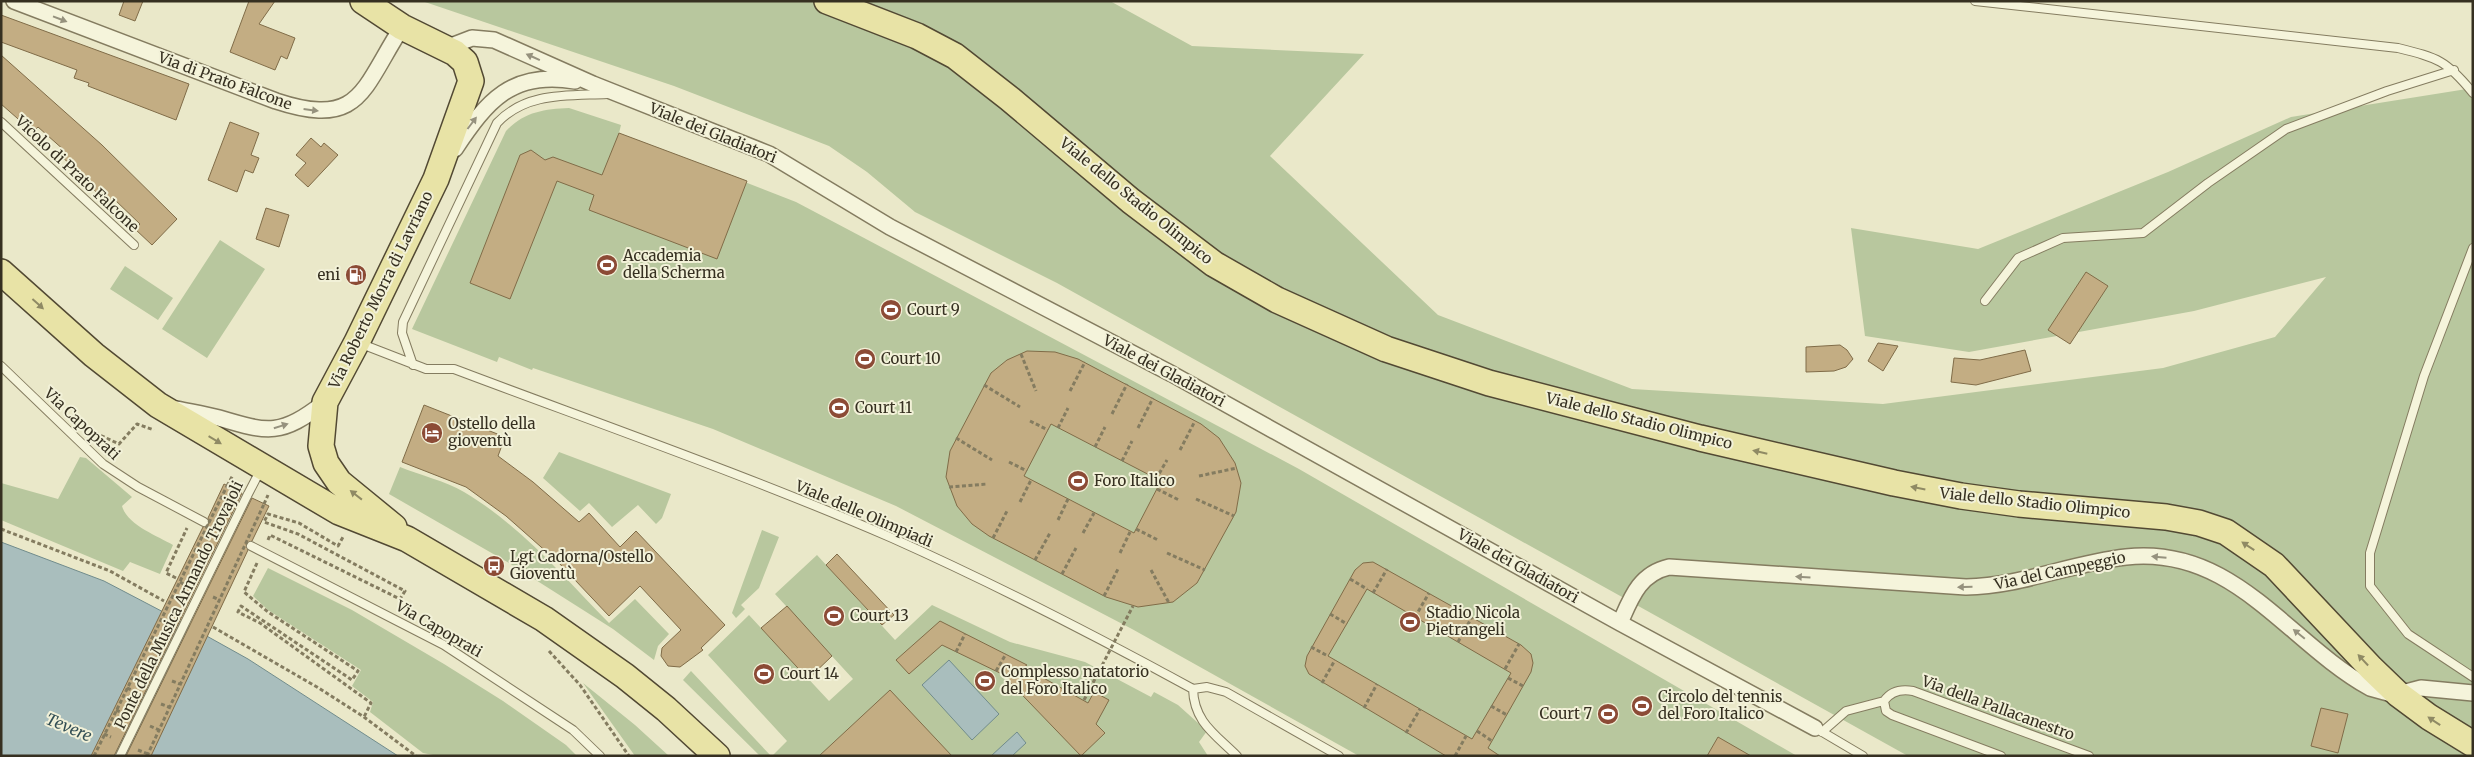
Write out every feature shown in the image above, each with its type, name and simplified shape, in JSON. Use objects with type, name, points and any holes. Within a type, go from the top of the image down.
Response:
[{"type":"main road","points":[[363,1],[402,27]]},
{"type":"main road","name":"Viale dello Stadio Olimpico","points":[[827,1],[917,36],[955,56],[1010,99],[1130,201],[1214,264],[1277,300],[1386,349],[1489,383],[1700,438],[1894,483],[2010,503],[2166,517],[2216,528],[2238,540],[2274,565],[2398,694],[2429,717],[2473,744]]},
{"type":"main road","name":"Via Roberto Morra di Lavriano","points":[[402,27],[446,48],[465,62],[471,81],[436,179],[357,342],[325,402],[321,446],[326,463],[339,482],[407,538]]},
{"type":"main road","points":[[1,272],[94,355],[158,405],[339,512],[407,538],[571,637],[666,709],[717,756]]},
{"type":"street","name":"Via di Prato Falcone","points":[[14,1],[276,101],[318,111],[340,108],[355,99],[402,27]]},
{"type":"street","name":"Viale dei Gladiatori","points":[[446,48],[472,38],[494,40],[593,84],[776,158],[890,227],[1172,374],[1620,623],[1818,730]]},
{"type":"street","name":"Via Roberto Morra di Lavriano","points":[[436,179],[476,118],[494,99],[511,87],[534,79],[548,78],[593,84]]},
{"type":"street","name":"Via Roberto Morra di Lavriano","points":[[158,405],[217,417],[249,428],[269,430],[302,418],[325,402]]},
{"type":"street","name":"Via del Campeggio","points":[[1620,623],[1633,594],[1642,581],[1655,572],[1669,567],[1961,587],[2011,584],[2113,559],[2140,556],[2164,557],[2197,564],[2228,580],[2359,681],[2379,691],[2398,694]]},
{"type":"street","points":[[2398,694],[2421,688],[2473,693]]},
{"type":"lane","points":[[1975,1],[2398,48],[2432,56],[2454,70],[2473,93]]},
{"type":"lane","points":[[1985,301],[2018,258],[2063,238],[2142,233],[2208,183],[2286,130],[2387,91],[2454,70]]},
{"type":"lane","points":[[413,365],[402,333],[404,318],[497,122],[511,109],[537,99],[616,93]]},
{"type":"lane","name":"Vicolo di Prato Falcone","points":[[1,122],[134,245]]},
{"type":"lane","points":[[2473,248],[2424,376],[2370,553],[2370,586],[2408,634],[2473,677]]},
{"type":"lane","name":"Viale delle Olimpiadi","points":[[357,342],[426,369],[454,369],[716,468],[892,538],[1063,618],[1193,689],[1207,687],[1226,692],[1339,756]]},
{"type":"lane","name":"Via Capoprati","points":[[1,366],[102,464],[138,488],[204,522]]},
{"type":"lane","name":"Ponte della Musica Armando Trovajoli","points":[[120,756],[262,467]]},
{"type":"lane","name":"Via Capoprati","points":[[251,546],[444,645],[573,730],[600,756]]},
{"type":"lane","points":[[1193,689],[1195,707],[1200,719],[1237,756]]},
{"type":"lane","name":"Via della Pallacanestro","points":[[1818,730],[1846,711],[1884,701],[1892,693],[1906,690],[2084,755]]},
{"type":"lane","points":[[1884,701],[1886,711],[1892,715],[2001,756]]},
{"type":"lane","name":"Viale dei Gladiatori","points":[[1818,730],[1862,756]]},
{"type":"path","points":[[1021,354],[1036,391]]},
{"type":"path","points":[[1070,391],[1085,362]]},
{"type":"path","points":[[1112,414],[1127,384]]},
{"type":"path","points":[[984,385],[1020,407]]},
{"type":"path","points":[[1138,428],[1153,398]]},
{"type":"path","points":[[1058,428],[1068,408]]},
{"type":"path","points":[[1030,421],[1048,430]]},
{"type":"path","points":[[1180,450],[1195,421]]},
{"type":"path","points":[[84,428],[119,444],[137,424]]},
{"type":"path","points":[[1095,447],[1105,427]]},
{"type":"path","points":[[956,438],[992,460]]},
{"type":"path","points":[[1122,461],[1132,442]]},
{"type":"path","points":[[1156,479],[1167,460]]},
{"type":"path","points":[[1009,462],[1027,471]]},
{"type":"path","points":[[1199,476],[1237,468]]},
{"type":"path","points":[[1020,502],[1031,480]]},
{"type":"path","points":[[949,487],[987,484]]},
{"type":"path","name":"Ponte della Musica Armando Trovajoli","points":[[94,756],[227,486]]},
{"type":"path","points":[[1157,489],[1179,500]]},
{"type":"path","points":[[1058,520],[1068,499]]},
{"type":"path","points":[[1196,499],[1234,516]]},
{"type":"path","name":"Ponte della Musica Armando Trovajoli","points":[[138,750],[147,755],[264,504]]},
{"type":"path","points":[[993,538],[1007,511]]},
{"type":"path","points":[[1083,533],[1094,513]]},
{"type":"path","points":[[267,543],[270,535],[400,599],[405,591],[298,534],[264,522],[268,514],[300,523],[338,546],[345,533]]},
{"type":"path","points":[[176,578],[166,573],[192,516]]},
{"type":"path","points":[[1,529],[110,572],[164,601]]},
{"type":"path","points":[[1136,529],[1158,540]]},
{"type":"path","points":[[1120,553],[1130,532]]},
{"type":"path","points":[[1035,560],[1050,533]]},
{"type":"path","points":[[1062,574],[1076,548]]},
{"type":"path","points":[[1167,553],[1205,570]]},
{"type":"path","points":[[260,556],[244,592],[268,612],[358,671],[352,680],[242,606],[238,612],[260,623],[371,703],[364,717]]},
{"type":"path","points":[[1104,596],[1118,568]]},
{"type":"path","points":[[1373,593],[1387,568]]},
{"type":"path","points":[[1151,570],[1169,603]]},
{"type":"path","points":[[1350,579],[1367,589]]},
{"type":"path","points":[[180,582],[185,585]]},
{"type":"path","points":[[1415,617],[1429,593]]},
{"type":"path","points":[[213,597],[220,600]]},
{"type":"path","points":[[1084,700],[1133,606]]},
{"type":"path","points":[[1330,614],[1347,624]]},
{"type":"path","points":[[1458,642],[1472,617]]},
{"type":"path","points":[[213,627],[317,686],[364,717],[416,756]]},
{"type":"path","points":[[956,652],[965,634]]},
{"type":"path","points":[[1505,669],[1518,644]]},
{"type":"path","points":[[1311,647],[1328,656]]},
{"type":"path","points":[[996,671],[1006,654]]},
{"type":"path","points":[[1322,683],[1335,660]]},
{"type":"path","name":"Ponte della Musica Armando Trovajoli","points":[[138,665],[145,668]]},
{"type":"path","points":[[1508,678],[1523,686]]},
{"type":"path","name":"Ponte della Musica Armando Trovajoli","points":[[172,681],[180,684]]},
{"type":"path","points":[[1364,708],[1377,684]]},
{"type":"path","points":[[580,686],[629,756]]},
{"type":"path","name":"Ponte della Musica Armando Trovajoli","points":[[127,688],[134,691]]},
{"type":"path","name":"Ponte della Musica Armando Trovajoli","points":[[161,704],[169,707]]},
{"type":"path","points":[[1491,706],[1507,715]]},
{"type":"path","points":[[1406,732],[1420,709]]},
{"type":"path","name":"Ponte della Musica Armando Trovajoli","points":[[116,710],[123,713]]},
{"type":"path","name":"Ponte della Musica Armando Trovajoli","points":[[150,726],[159,730]]},
{"type":"path","points":[[1477,731],[1492,741]]},
{"type":"path","name":"Ponte della Musica Armando Trovajoli","points":[[104,734],[111,737]]},
{"type":"path","points":[[1455,756],[1466,736]]},
{"type":"green space","points":[[422,1],[1110,1],[1192,46],[1364,54],[1270,156],[1438,315],[1632,389],[1883,404],[2163,368],[2275,337],[2326,277],[2194,311],[1969,352],[1865,336],[1851,228],[1978,249],[2168,172],[2291,117],[2473,88],[2473,756],[1908,756],[1057,283],[915,212],[867,172],[829,146],[674,86]]},
{"type":"green space","name":"Foro Italico","points":[[569,108],[621,125],[619,133],[796,202],[1299,469],[1797,756],[1359,756],[1132,629],[896,506],[713,429],[533,368],[532,370],[499,357],[497,362],[412,329],[506,131],[520,120],[535,113],[551,109]]},
{"type":"green space","points":[[220,240],[265,269],[207,358],[162,329]]},
{"type":"green space","points":[[125,266],[173,298],[158,320],[110,289]]},
{"type":"green space","points":[[559,452],[671,494],[662,518],[656,524],[638,505],[612,527],[589,503],[580,511],[543,478]]},
{"type":"green space","points":[[80,457],[86,458],[132,497],[122,506],[130,519],[173,545],[160,574],[130,562],[123,571],[1,520],[1,483],[58,499]]},
{"type":"green space","points":[[400,467],[457,488],[484,505],[523,536],[609,623],[635,599],[669,634],[658,646],[654,660],[613,629],[509,563],[389,494]]},
{"type":"green space","points":[[762,530],[779,537],[759,588],[741,605],[745,609],[736,618],[732,613]]},
{"type":"green space","name":"Complesso natatorio del Foro Italico","points":[[817,555],[895,640],[932,605],[1010,642],[1085,662],[1151,697],[1154,692],[1178,705],[1207,731],[1199,742],[1208,756],[772,756],[787,741],[708,655],[749,615],[829,701],[853,679],[775,594]]},
{"type":"green space","points":[[268,568],[352,610],[444,664],[503,701],[566,745],[577,756],[438,756],[423,753],[370,712],[373,702],[352,686],[361,670],[268,610],[253,596]]},
{"type":"green space","points":[[691,671],[771,756],[760,756],[683,680]]},
{"type":"green space","points":[[583,683],[635,725],[669,756],[635,756]]},
{"type":"water","name":"Tevere","points":[[1,542],[104,581],[169,615],[248,659],[398,756],[1,756]]},
{"type":"water","points":[[949,660],[999,714],[972,740],[922,685]]},
{"type":"water","points":[[1017,732],[1026,743],[1012,756],[991,756]]},
{"type":"building","points":[[124,1],[143,1],[135,21],[119,15]]},
{"type":"building","points":[[249,1],[275,1],[259,24],[295,38],[287,59],[281,56],[275,70],[230,52]]},
{"type":"building","points":[[1,15],[189,84],[176,120],[88,86],[89,83],[74,78],[77,70],[1,42]]},
{"type":"building","points":[[1,55],[102,145],[177,219],[152,245],[135,229],[140,224],[114,199],[109,204],[93,189],[95,187],[61,156],[65,151],[38,127],[33,132],[1,104]]},
{"type":"building","points":[[230,122],[259,133],[251,155],[259,158],[253,173],[245,170],[237,192],[208,180]]},
{"type":"building","points":[[619,133],[747,181],[717,259],[589,210],[594,195],[557,181],[510,299],[470,283],[520,155],[531,150],[545,160],[553,157],[602,175]]},
{"type":"building","points":[[311,138],[321,147],[324,143],[338,155],[308,187],[295,175],[306,163],[296,155]]},
{"type":"building","points":[[266,208],[289,215],[279,247],[256,239]]},
{"type":"building","points":[[2086,272],[2108,286],[2070,344],[2048,330]]},
{"type":"building","points":[[1878,343],[1898,346],[1883,371],[1868,361]]},
{"type":"building","points":[[1840,345],[1847,350],[1853,359],[1846,367],[1834,371],[1806,372],[1806,347]]},
{"type":"building","points":[[2025,350],[2031,371],[1976,385],[1951,382],[1954,358],[1980,360]]},
{"type":"building","points":[[1027,351],[1055,352],[1078,359],[1201,424],[1219,438],[1235,463],[1241,483],[1236,512],[1197,583],[1173,602],[1138,607],[1106,597],[989,536],[972,524],[957,506],[946,477],[950,451],[991,373],[1007,360]],"holes":[[[1051,424],[1161,481],[1134,533],[1024,476]]]},
{"type":"building","points":[[424,405],[505,437],[498,456],[533,482],[579,522],[589,513],[620,547],[636,531],[725,625],[701,648],[703,650],[680,667],[668,666],[661,656],[662,648],[681,630],[640,586],[609,616],[558,562],[506,516],[466,487],[402,462]]},
{"type":"building","points":[[224,484],[242,493],[114,756],[91,756],[203,527],[209,524],[208,518]]},
{"type":"building","points":[[252,498],[269,506],[252,541],[246,544],[248,550],[151,756],[126,756]]},
{"type":"building","points":[[837,554],[894,615],[882,625],[826,565]]},
{"type":"building","points":[[1373,562],[1521,645],[1531,654],[1533,663],[1531,672],[1488,748],[1500,756],[1446,756],[1309,674],[1305,666],[1307,656],[1355,570],[1363,563]],"holes":[[[1367,589],[1511,673],[1472,739],[1328,656]]]},
{"type":"building","points":[[787,606],[832,656],[808,679],[761,628]]},
{"type":"building","points":[[940,621],[1027,665],[1024,667],[1088,703],[1094,692],[1109,700],[1096,724],[1105,733],[1081,756],[1002,674],[942,645],[909,674],[896,660]]},
{"type":"building","points":[[890,690],[952,756],[819,756]]},
{"type":"building","points":[[2321,708],[2348,714],[2338,753],[2311,746]]},
{"type":"building","points":[[1718,737],[1751,756],[1707,756]]},
{"type":"place","name":"Accademia della Scherma","points":[[607,265]]},
{"type":"place","name":"eni","points":[[356,275]]},
{"type":"place","name":"Court 9","points":[[891,310]]},
{"type":"place","name":"Court 10","points":[[865,359]]},
{"type":"place","name":"Court 11","points":[[839,408]]},
{"type":"place","name":"Ostello della gioventù","points":[[432,433]]},
{"type":"place","name":"Foro Italico","points":[[1078,481]]},
{"type":"place","name":"Lgt Cadorna/Ostello Gioventù","points":[[494,566]]},
{"type":"place","name":"Court 13","points":[[834,616]]},
{"type":"place","name":"Stadio Nicola Pietrangeli","points":[[1410,622]]},
{"type":"place","name":"Court 14","points":[[764,674]]},
{"type":"place","name":"Complesso natatorio del Foro Italico","points":[[985,681]]},
{"type":"place","name":"Circolo del tennis del Foro Italico","points":[[1642,706]]},
{"type":"place","name":"Court 7","points":[[1608,714]]}]
